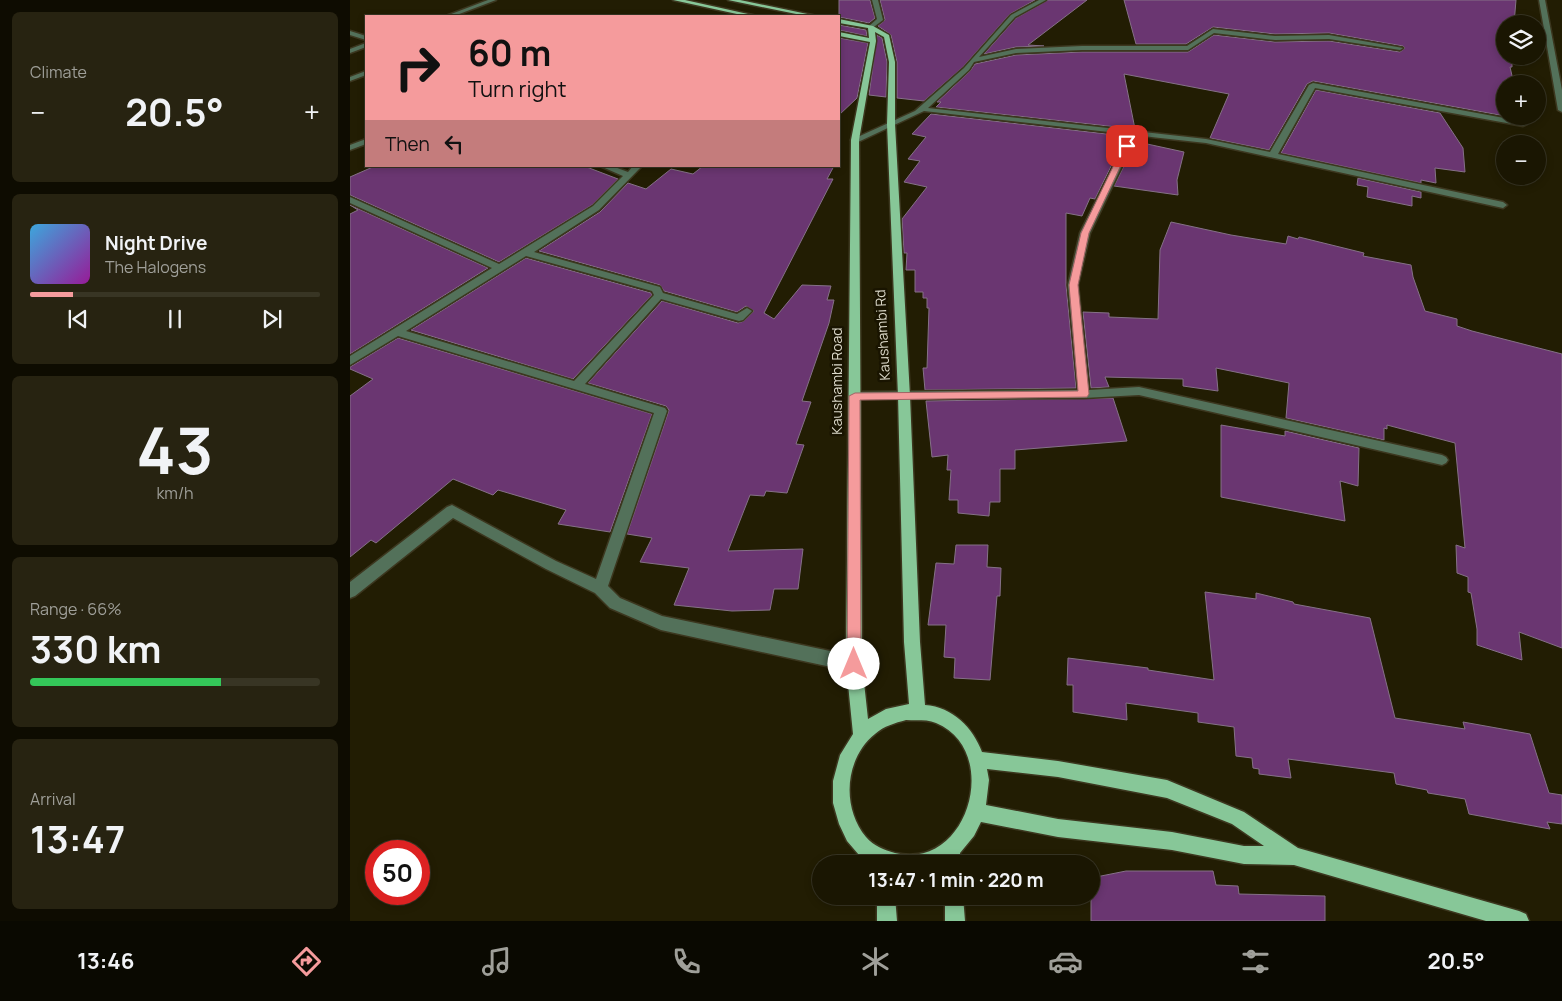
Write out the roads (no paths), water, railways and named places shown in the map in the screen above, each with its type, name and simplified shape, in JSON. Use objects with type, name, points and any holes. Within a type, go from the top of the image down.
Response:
[{"type":"main road","points":[[676,0],[749,15]]},
{"type":"main road","points":[[731,0],[809,15]]},
{"type":"main road","points":[[840,21],[871,27]]},
{"type":"main road","name":"Kaushambi Road","points":[[861,736],[854,664],[855,140],[873,41],[871,27]]},
{"type":"main road","name":"Kaushambi Rd","points":[[871,27],[888,36],[892,62],[891,124],[904,396],[912,642],[918,711]]},
{"type":"main road","points":[[840,34],[873,41]]},
{"type":"main road","points":[[874,855],[852,834],[844,814],[840,793],[842,772],[849,752],[861,736],[878,721],[898,712],[918,711],[934,714],[948,720],[971,745],[978,760],[981,794],[976,812],[953,855]]},
{"type":"main road","points":[[978,760],[1058,769],[1167,789],[1238,818],[1294,856]]},
{"type":"main road","points":[[976,812],[1058,828],[1172,841],[1244,855],[1294,856],[1519,921]]},
{"type":"main road","points":[[886,905],[887,921]]},
{"type":"main road","points":[[954,905],[955,921]]},
{"type":"street","points":[[452,15],[493,0]]},
{"type":"street","points":[[871,27],[880,20],[875,0]]},
{"type":"street","points":[[855,140],[918,113],[967,69],[1013,16],[1043,0]]},
{"type":"street","points":[[1542,0],[1562,110]]},
{"type":"street","points":[[972,62],[1016,51],[1082,48],[1188,48],[1213,31],[1275,38],[1329,37],[1400,48]]},
{"type":"street","points":[[350,33],[365,38]]},
{"type":"street","points":[[350,51],[365,45]]},
{"type":"street","points":[[350,79],[365,73]]},
{"type":"street","points":[[1273,156],[1313,85],[1496,119]]},
{"type":"street","points":[[922,109],[1206,141],[1503,205]]},
{"type":"street","points":[[1084,394],[1073,285],[1085,233],[1127,146],[1130,132]]},
{"type":"street","points":[[350,148],[365,140]]},
{"type":"street","points":[[607,167],[629,175]]},
{"type":"street","points":[[350,361],[596,208],[637,167]]},
{"type":"street","points":[[350,200],[500,268]]},
{"type":"street","points":[[538,244],[526,253],[656,289],[659,295],[739,318],[747,311]]},
{"type":"street","points":[[577,385],[659,295]]},
{"type":"street","points":[[397,332],[661,411],[600,588]]},
{"type":"street","points":[[855,396],[1084,394],[1139,391],[1442,460]]},
{"type":"street","points":[[350,590],[452,511],[600,588],[615,603],[661,623],[854,664]]}]
